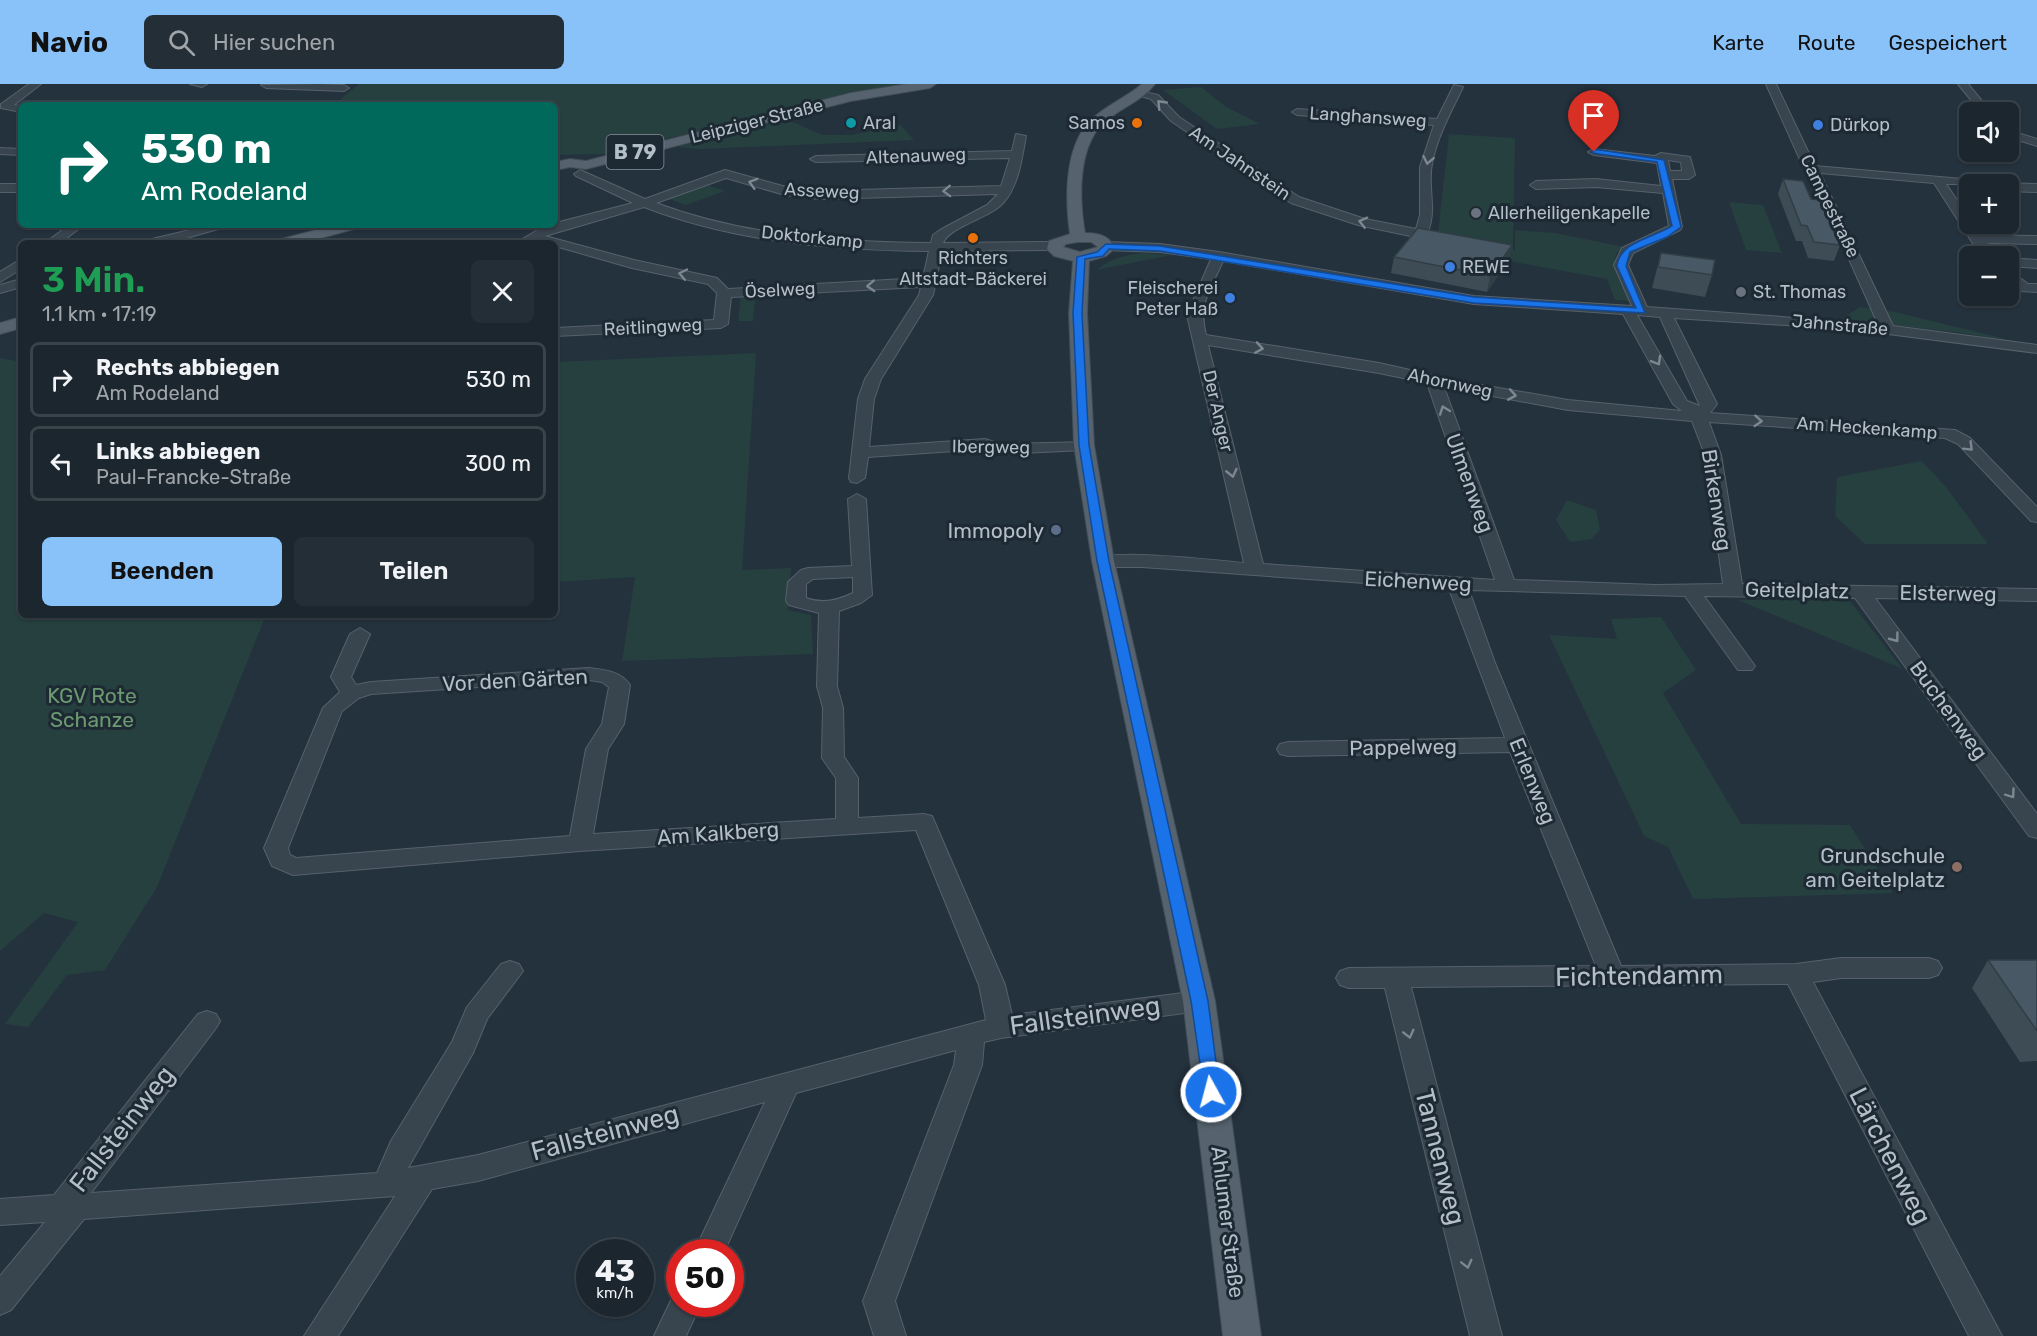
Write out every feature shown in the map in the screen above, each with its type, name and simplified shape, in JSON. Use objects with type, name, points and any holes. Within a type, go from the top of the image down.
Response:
[{"type":"main road","name":"Leipziger Straße","points":[[558,168],[583,169],[851,97],[930,84]]},
{"type":"main road","points":[[1078,237],[1077,175],[1087,135],[1101,118],[1144,89]]},
{"type":"main road","points":[[296,240],[342,228]]},
{"type":"main road","points":[[1078,237],[1100,240],[1106,246],[1100,254],[1081,257],[1064,255],[1054,246],[1061,240],[1078,237]]},
{"type":"main road","name":"Ahlumer Straße","points":[[1081,257],[1078,313],[1084,445],[1103,561],[1199,1001],[1242,1336]]},
{"type":"main road","points":[[0,329],[18,323]]},
{"type":"street","points":[[18,109],[5,106],[36,84]]},
{"type":"street","points":[[195,84],[202,84]]},
{"type":"street","points":[[268,84],[266,85],[346,86]]},
{"type":"street","name":"Campestraße","points":[[1771,84],[1812,170],[1821,183],[1886,328]]},
{"type":"street","points":[[1963,84],[1978,102]]},
{"type":"street","points":[[330,100],[346,86]]},
{"type":"street","points":[[1440,122],[1458,87]]},
{"type":"street","name":"Am Jahnstein","points":[[1144,89],[1175,119],[1295,200],[1362,222],[1420,234],[1426,226],[1424,179],[1440,122]]},
{"type":"street","points":[[0,120],[18,111]]},
{"type":"street","name":"Langhansweg","points":[[1297,112],[1440,122]]},
{"type":"street","points":[[857,478],[861,452],[860,433],[866,399],[873,379],[926,295],[935,245],[944,232],[999,201],[1005,190],[1020,136]]},
{"type":"street","points":[[2019,137],[2037,143]]},
{"type":"street","points":[[0,151],[18,152]]},
{"type":"street","points":[[1594,152],[1661,160]]},
{"type":"street","name":"Altenauweg","points":[[816,159],[1016,154]]},
{"type":"street","points":[[1665,175],[1689,175],[1686,159],[1661,156],[1661,160],[1677,227],[1664,235],[1627,250],[1622,261],[1635,311],[1681,404],[1698,415],[1709,404],[1665,313]]},
{"type":"street","name":"Doktorkamp","points":[[583,169],[646,203],[714,224],[790,237],[935,245],[1054,246]]},
{"type":"street","points":[[1812,170],[1959,182]]},
{"type":"street","name":"Asseweg","points":[[558,227],[646,203],[725,174],[785,191],[820,195],[1005,190]]},
{"type":"street","points":[[1938,181],[1984,246]]},
{"type":"street","points":[[1536,184],[1596,183],[1669,190]]},
{"type":"street","points":[[0,188],[18,188]]},
{"type":"street","points":[[2031,188],[2037,198]]},
{"type":"street","points":[[56,240],[74,228]]},
{"type":"street","points":[[165,240],[214,228]]},
{"type":"street","name":"Asseweg","points":[[527,239],[554,228]]},
{"type":"street","points":[[1977,239],[2037,240]]},
{"type":"street","name":"Öselweg","points":[[558,246],[706,279],[718,284],[724,293],[929,282]]},
{"type":"street","name":"Jahnstraße","points":[[1106,246],[1160,248],[1219,256],[1474,300],[1886,328],[2037,349]]},
{"type":"street","name":"Der Anger","points":[[1219,256],[1196,305],[1194,315],[1255,570]]},
{"type":"street","points":[[2019,263],[2037,264]]},
{"type":"street","points":[[0,278],[18,266]]},
{"type":"street","points":[[2019,282],[2025,288],[2037,288]]},
{"type":"street","points":[[0,289],[18,284]]},
{"type":"street","name":"Reitlingweg","points":[[558,332],[720,324],[724,293]]},
{"type":"street","name":"Ahornweg","points":[[1201,339],[1379,368],[1434,381],[1568,405],[1698,415]]},
{"type":"street","name":"Ulmenweg","points":[[1434,381],[1506,584]]},
{"type":"street","name":"Am Heckenkamp","points":[[1698,415],[1949,434],[1964,441],[2037,517]]},
{"type":"street","name":"Birkenweg","points":[[1698,415],[1713,455],[1727,564],[1734,590]]},
{"type":"street","name":"Ibergweg","points":[[861,452],[985,444],[999,449],[1084,445]]},
{"type":"street","points":[[857,499],[862,571],[862,595],[850,603],[829,609],[808,606],[796,601],[797,582],[808,574],[862,571]]},
{"type":"street","name":"Eichenweg","points":[[1103,561],[1142,561],[1457,584],[1506,584],[1583,589],[1734,590]]},
{"type":"street","name":"Erlenweg","points":[[1457,584],[1518,746],[1613,977]]},
{"type":"street","name":"Geitelplatz","points":[[1734,590],[1860,591]]},
{"type":"street","points":[[1691,591],[1745,666]]},
{"type":"street","name":"Elsterweg","points":[[1860,591],[2037,595]]},
{"type":"street","name":"Buchenweg","points":[[1860,591],[2037,830]]},
{"type":"street","points":[[829,609],[828,686],[833,708],[833,759],[847,778],[847,825]]},
{"type":"street","points":[[352,693],[343,684],[341,677],[360,634]]},
{"type":"street","name":"Vor den Gärten","points":[[352,693],[371,688],[589,674],[608,677],[620,686],[613,724],[597,749],[580,843]]},
{"type":"street","name":"Am Kalkberg","points":[[352,693],[333,708],[276,848],[280,860],[293,867],[580,843],[924,822],[992,985],[1001,1027]]},
{"type":"street","name":"Pappelweg","points":[[1288,749],[1518,746]]},
{"type":"street","name":"Fichtendamm","points":[[1349,978],[1796,974],[1841,968],[1929,968]]},
{"type":"street","points":[[387,1185],[401,1150],[465,1045],[476,1014],[510,971]]},
{"type":"street","name":"Lärchenweg","points":[[1796,974],[1986,1336]]},
{"type":"street","name":"Tannenweg","points":[[1395,977],[1486,1336]]},
{"type":"street","name":"Fallsteinweg","points":[[0,1212],[387,1185],[478,1168],[1001,1027],[1199,1001]]},
{"type":"street","name":"Fallsteinweg","points":[[0,1300],[207,1021]]},
{"type":"street","points":[[890,1336],[879,1301],[968,1065],[971,1035]]},
{"type":"street","points":[[715,1239],[787,1084]]},
{"type":"street","points":[[320,1336],[423,1178]]},
{"type":"street","points":[[670,1336],[679,1317]]},
{"type":"green space","points":[[359,84],[904,84],[852,92],[606,154],[558,155],[558,102],[341,102],[342,98]]},
{"type":"green space","points":[[1201,87],[1225,106],[1260,124],[1217,129],[1163,90]]},
{"type":"green space","points":[[785,119],[823,135],[851,135],[901,125],[914,140],[702,149],[677,147]]},
{"type":"green space","points":[[1449,134],[1515,138],[1513,250],[1515,250],[1515,230],[1555,233],[1624,247],[1616,253],[1615,266],[1633,301],[1615,300],[1607,279],[1416,244],[1438,233]]},
{"type":"green space","points":[[701,183],[725,191],[686,205],[663,197]]},
{"type":"green space","points":[[1729,202],[1763,205],[1782,253],[1746,250]]},
{"type":"green space","points":[[1144,253],[1172,255],[1096,270],[1119,258]]},
{"type":"green space","points":[[741,293],[756,293],[753,321],[738,321]]},
{"type":"green space","points":[[1860,307],[1895,312],[2026,344],[1961,333],[1841,319]]},
{"type":"green space","points":[[756,353],[742,570],[791,568],[788,610],[811,615],[813,654],[622,661],[635,577],[558,582],[558,362]]},
{"type":"green space","name":"KGV Rote Schanze","points":[[0,358],[18,361],[18,618],[265,618],[157,887],[105,970],[67,975],[28,1027],[5,1024],[78,922],[44,913],[0,951]]},
{"type":"green space","points":[[1922,461],[1946,487],[1988,544],[1865,544],[1835,516],[1837,477]]},
{"type":"green space","points":[[1567,500],[1596,510],[1600,530],[1591,539],[1570,542],[1556,520]]},
{"type":"green space","points":[[1738,600],[1849,600],[1903,669]]},
{"type":"green space","points":[[1661,617],[1696,670],[1663,693],[1741,824],[1850,825],[1893,893],[1693,899],[1668,847],[1644,836],[1549,635],[1617,639],[1611,619]]},
{"type":"building","points":[[1783,179],[1803,181],[1811,199],[1820,200],[1840,245],[1814,242],[1807,226],[1801,225]]},
{"type":"building","points":[[1418,228],[1512,245],[1490,276],[1394,257]]},
{"type":"building","points":[[1661,253],[1715,260],[1712,275],[1658,267]]},
{"type":"building","points":[[1988,960],[2037,960],[2037,1031]]},
{"type":"place","name":"Aral","points":[[851,123]]},
{"type":"place","name":"Samos","points":[[1137,123]]},
{"type":"place","name":"Dürkop","points":[[1818,125]]},
{"type":"place","name":"Allerheiligenkapelle","points":[[1476,213]]},
{"type":"place","name":"Richters Altstadt-Bäckerei","points":[[973,238]]},
{"type":"place","name":"REWE","points":[[1450,267]]},
{"type":"place","name":"St. Thomas","points":[[1741,292]]},
{"type":"place","name":"Fleischerei Peter Haß","points":[[1230,298]]},
{"type":"place","name":"Immopoly","points":[[1056,530]]},
{"type":"place","name":"Grundschule am Geitelplatz","points":[[1957,867]]},
{"type":"route","points":[[1211,1092],[1199,1001],[1103,561],[1084,445],[1078,338],[1081,257],[1100,254],[1104,252],[1106,246],[1160,248],[1474,300],[1642,312],[1621,266],[1623,255],[1627,250],[1664,235],[1677,227],[1661,160],[1594,152]]}]
